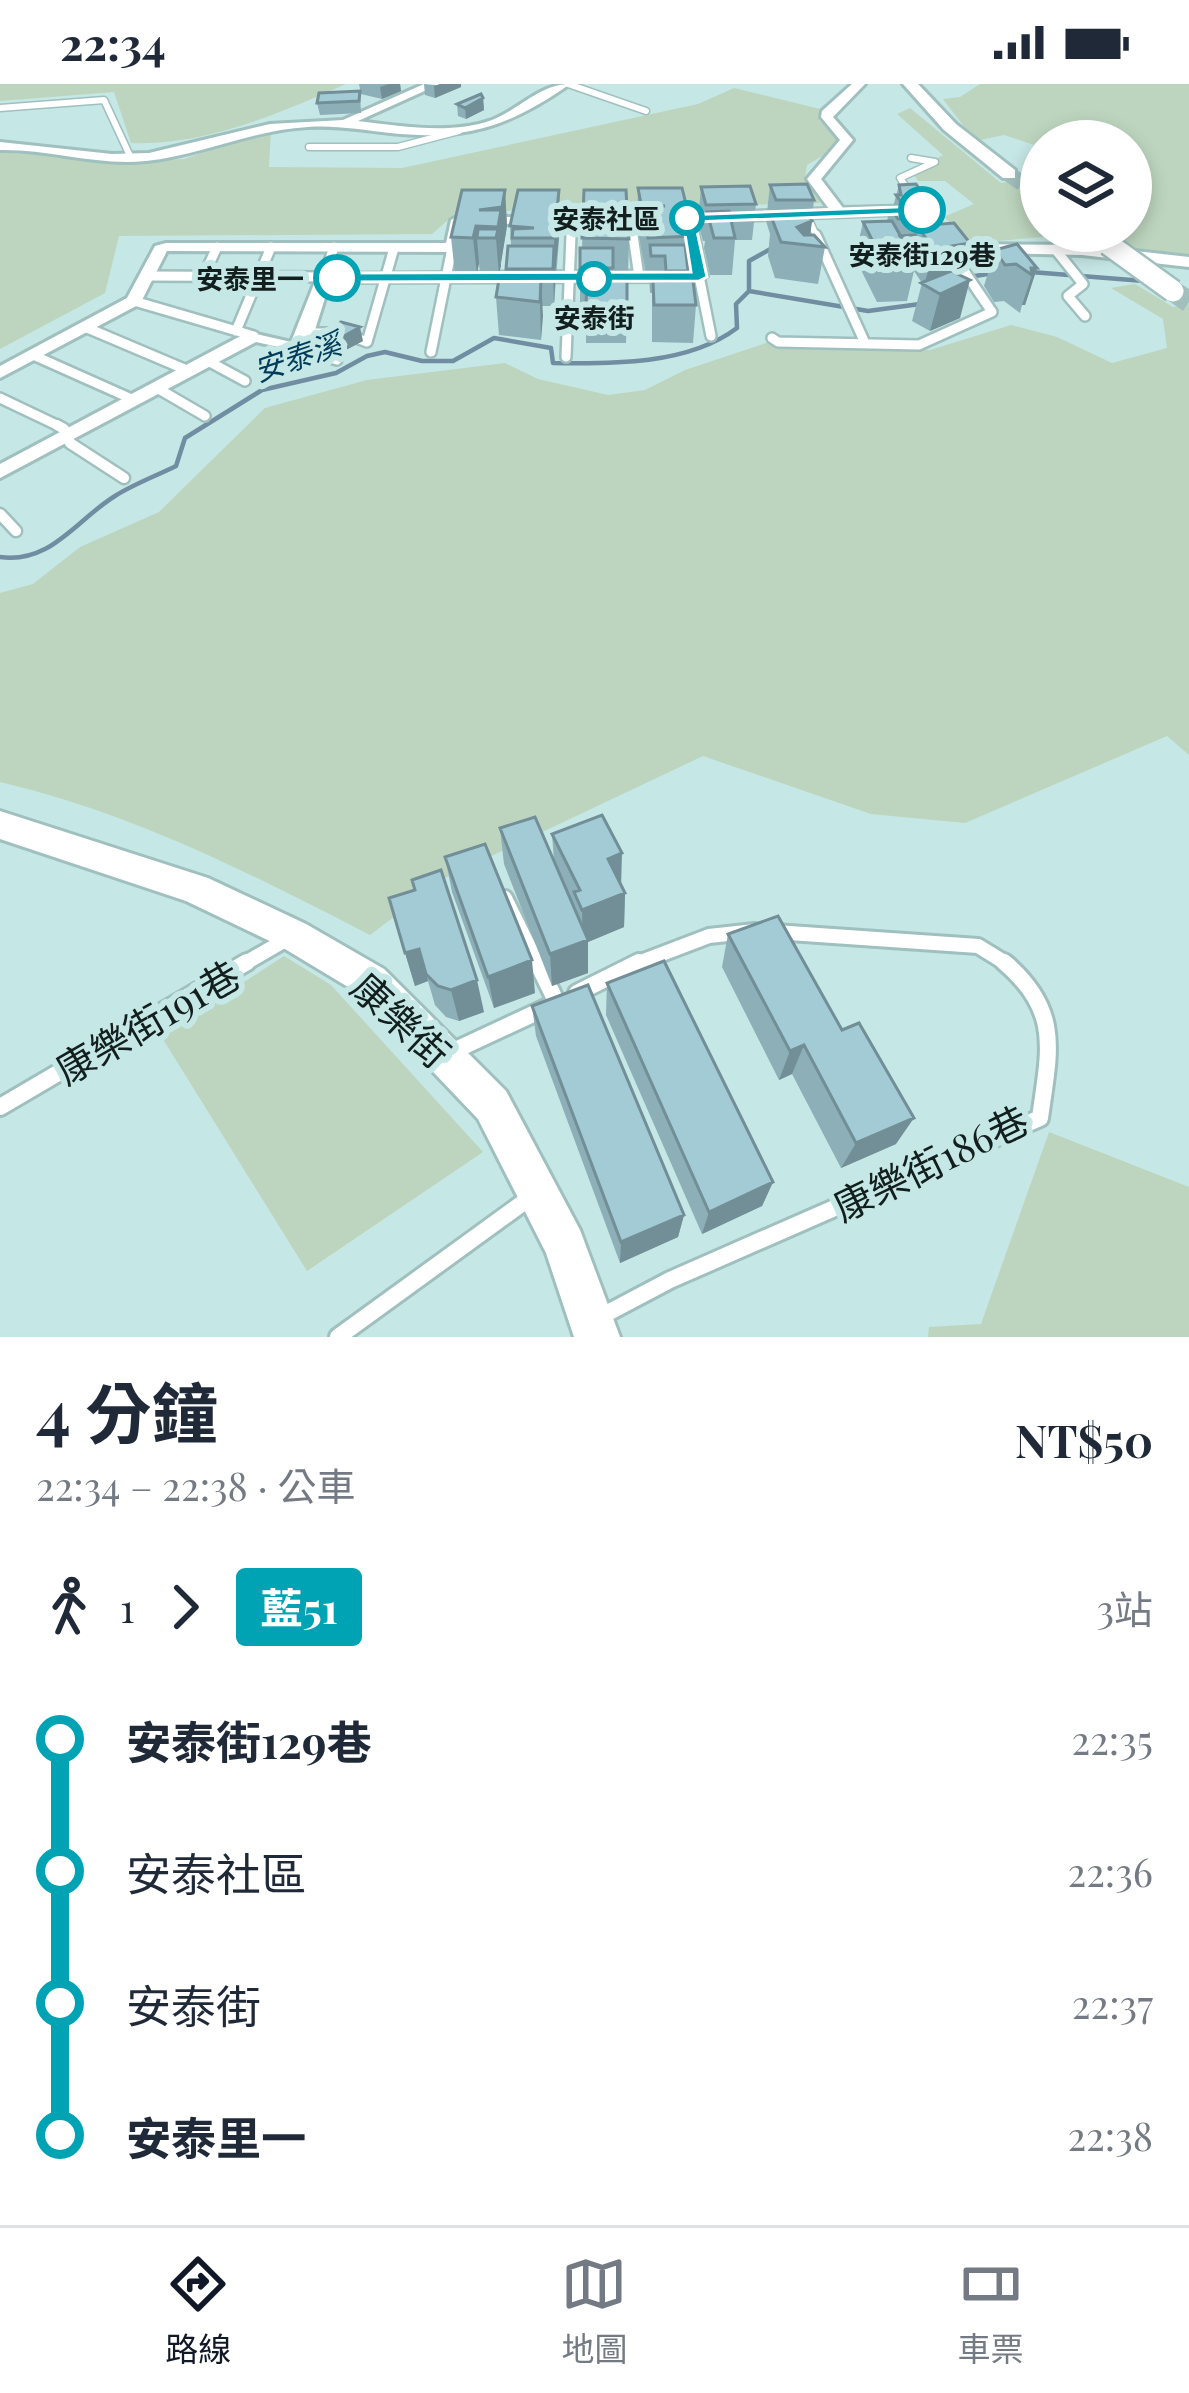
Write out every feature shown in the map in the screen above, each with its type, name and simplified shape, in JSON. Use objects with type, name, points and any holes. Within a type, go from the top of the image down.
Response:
[{"type":"street","points":[[345,122],[434,84]]},
{"type":"street","points":[[0,146],[131,158],[194,149],[268,128],[345,122],[459,131],[502,120],[566,84]]},
{"type":"street","points":[[839,213],[814,179],[847,140],[827,117],[828,111],[859,84]]},
{"type":"street","points":[[911,85],[934,112],[1009,174]]},
{"type":"street","points":[[0,373],[134,301],[160,249],[452,248],[458,220],[572,222],[922,210],[948,248],[1020,249]]},
{"type":"street","points":[[0,472],[208,361],[245,333],[300,341],[324,278],[446,278],[506,287],[569,279],[699,277],[687,218]]},
{"type":"street","points":[[1086,252],[1189,262]]},
{"type":"street","points":[[1119,252],[1173,291]]},
{"type":"street","name":"康樂街","points":[[0,825],[196,889],[293,935],[371,981],[492,1106],[566,1245],[594,1329]]},
{"type":"lane","points":[[566,84],[646,112]]},
{"type":"lane","points":[[0,108],[104,100],[131,158]]},
{"type":"lane","points":[[309,147],[398,147],[459,131]]},
{"type":"lane","points":[[910,158],[935,162],[900,178],[922,210]]},
{"type":"lane","points":[[806,214],[865,343]]},
{"type":"lane","points":[[631,220],[639,277]]},
{"type":"lane","points":[[512,240],[514,221]]},
{"type":"lane","points":[[566,357],[572,222]]},
{"type":"lane","points":[[203,277],[217,247]]},
{"type":"lane","points":[[134,301],[245,333],[271,247]]},
{"type":"lane","points":[[146,276],[324,278],[334,248]]},
{"type":"lane","points":[[300,341],[343,333],[367,342],[394,248]]},
{"type":"lane","points":[[431,352],[452,248]]},
{"type":"lane","points":[[772,338],[919,345],[992,312],[948,248]]},
{"type":"lane","points":[[1057,252],[1083,284],[1068,296],[1085,316]]},
{"type":"lane","points":[[506,287],[510,260]]},
{"type":"lane","points":[[699,277],[711,336]]},
{"type":"lane","points":[[85,327],[189,371]]},
{"type":"lane","points":[[300,341],[337,361]]},
{"type":"lane","points":[[33,355],[134,400]]},
{"type":"lane","points":[[208,361],[245,381]]},
{"type":"lane","points":[[157,388],[205,416]]},
{"type":"lane","points":[[0,398],[64,429],[70,443],[124,478]]},
{"type":"lane","points":[[0,514],[16,531]]},
{"type":"lane","points":[[501,889],[557,1003]]},
{"type":"lane","name":"康樂街186巷","points":[[443,1055],[646,959],[736,931],[978,946],[1009,965],[1044,1008],[1051,1040],[1040,1118],[670,1280],[594,1329]]},
{"type":"lane","name":"康樂街191巷","points":[[1,1104],[293,935]]},
{"type":"lane","points":[[338,1337],[538,1192]]},
{"type":"green space","points":[[0,84],[346,84],[214,133],[131,143],[114,92],[0,101]]},
{"type":"green space","points":[[980,84],[1189,84],[1189,257],[1152,251],[1152,120],[1020,120],[1020,140],[1004,135],[975,141],[943,99],[960,97]]},
{"type":"green space","points":[[734,88],[820,109],[819,120],[837,139],[829,152],[807,165],[805,178],[820,203],[457,212],[432,234],[119,236],[105,293],[0,349],[0,152],[112,161],[184,159],[271,129],[269,167],[402,168],[698,104]]},
{"type":"green space","points":[[910,108],[1001,183],[1020,180],[1020,239],[972,243],[944,217],[974,204],[945,181],[918,181],[912,172],[943,155],[897,114]]},
{"type":"green space","points":[[1135,284],[1173,307],[1189,304],[1189,755],[1167,736],[965,823],[871,814],[703,756],[447,877],[370,935],[143,828],[0,782],[0,593],[33,584],[80,547],[159,512],[265,408],[367,380],[505,363],[538,379],[608,395],[645,390],[685,370],[772,341],[930,350],[1011,325],[1057,337],[1112,363],[1167,348],[1163,319],[1111,288]]},
{"type":"green space","points":[[284,956],[331,985],[483,1152],[307,1271],[161,1036]]},
{"type":"green space","points":[[1049,1132],[1189,1187],[1189,1337],[928,1337],[929,1327],[981,1324]]},
{"type":"building","points":[[360,91],[359,101],[317,103],[319,93]]},
{"type":"building","points":[[481,94],[483,98],[465,108],[457,104]]},
{"type":"building","points":[[807,184],[814,200],[776,200],[770,185]]},
{"type":"building","points":[[916,184],[939,217],[898,219],[890,207],[904,206],[896,195],[901,195],[899,185]]},
{"type":"building","points":[[750,186],[756,204],[706,205],[701,187]]},
{"type":"building","points":[[638,188],[682,188],[694,236],[648,238],[642,207],[665,206],[641,204]]},
{"type":"building","points":[[462,190],[505,190],[502,207],[479,210],[501,210],[498,227],[476,226],[473,238],[451,237]]},
{"type":"building","points":[[518,190],[559,190],[554,238],[512,238],[513,229],[534,228],[510,226]]},
{"type":"building","points":[[584,190],[626,190],[628,226],[605,226],[605,230],[628,230],[629,239],[582,238]]},
{"type":"building","points":[[729,211],[735,238],[714,238],[707,212]]},
{"type":"building","points":[[808,212],[812,221],[797,227],[825,247],[781,242],[772,219]]},
{"type":"building","points":[[892,221],[916,263],[885,265],[863,222]]},
{"type":"building","points":[[954,223],[970,243],[934,249],[917,226]]},
{"type":"building","points":[[478,229],[498,229],[496,238],[477,238]]},
{"type":"building","points":[[1017,244],[1037,268],[1031,268],[1032,275],[1016,264],[1005,265],[995,250]]},
{"type":"building","points":[[650,245],[685,245],[688,271],[666,271],[665,256],[651,256]]},
{"type":"building","points":[[508,246],[554,246],[553,269],[506,269]]},
{"type":"building","points":[[580,248],[613,248],[613,268],[580,268]]},
{"type":"building","points":[[951,271],[970,280],[940,294],[921,283]]},
{"type":"building","points":[[499,279],[541,279],[540,302],[496,297]]},
{"type":"building","points":[[587,281],[627,281],[627,305],[586,305]]},
{"type":"building","points":[[653,281],[693,281],[696,305],[654,305]]},
{"type":"building","points":[[341,322],[360,327],[337,340],[324,336]]},
{"type":"building","points":[[602,815],[622,853],[608,859],[625,893],[582,910],[574,892],[580,890],[552,834]]},
{"type":"building","points":[[535,817],[588,940],[550,954],[500,828]]},
{"type":"building","points":[[485,844],[532,960],[488,977],[445,857]]},
{"type":"building","points":[[441,870],[477,980],[451,990],[438,986],[426,974],[419,949],[405,953],[389,898],[415,890],[412,880]]},
{"type":"building","points":[[778,916],[842,1030],[859,1023],[914,1118],[856,1143],[804,1045],[790,1051],[728,934]]},
{"type":"building","points":[[664,961],[773,1182],[709,1212],[607,983]]},
{"type":"building","points":[[588,985],[684,1215],[621,1242],[532,1006]]},
{"type":"waterway","points":[[749,290],[749,261],[774,247]]},
{"type":"waterway","name":"安泰溪","points":[[1031,272],[1144,281]]},
{"type":"waterway","name":"安泰溪","points":[[975,276],[994,273]]},
{"type":"waterway","name":"安泰溪","points":[[0,557],[34,554],[49,547],[115,496],[176,466],[185,438],[262,390],[336,373],[367,356],[385,352],[422,361],[453,361],[494,338],[551,348],[553,363],[649,360],[696,349],[737,328],[736,304],[749,291],[868,311],[920,304]]},
{"type":"tunnel","points":[[1009,174],[1020,182]]},
{"type":"tunnel","points":[[1173,291],[1189,302]]},
{"type":"bus line","name":"藍51","points":[[337,278],[699,277],[687,218],[922,210]]},
{"type":"place","name":"安泰街129巷","points":[[922,210]]},
{"type":"place","name":"安泰社區","points":[[687,218]]},
{"type":"place","name":"安泰里一","points":[[337,278]]},
{"type":"place","name":"安泰街","points":[[594,279]]}]
